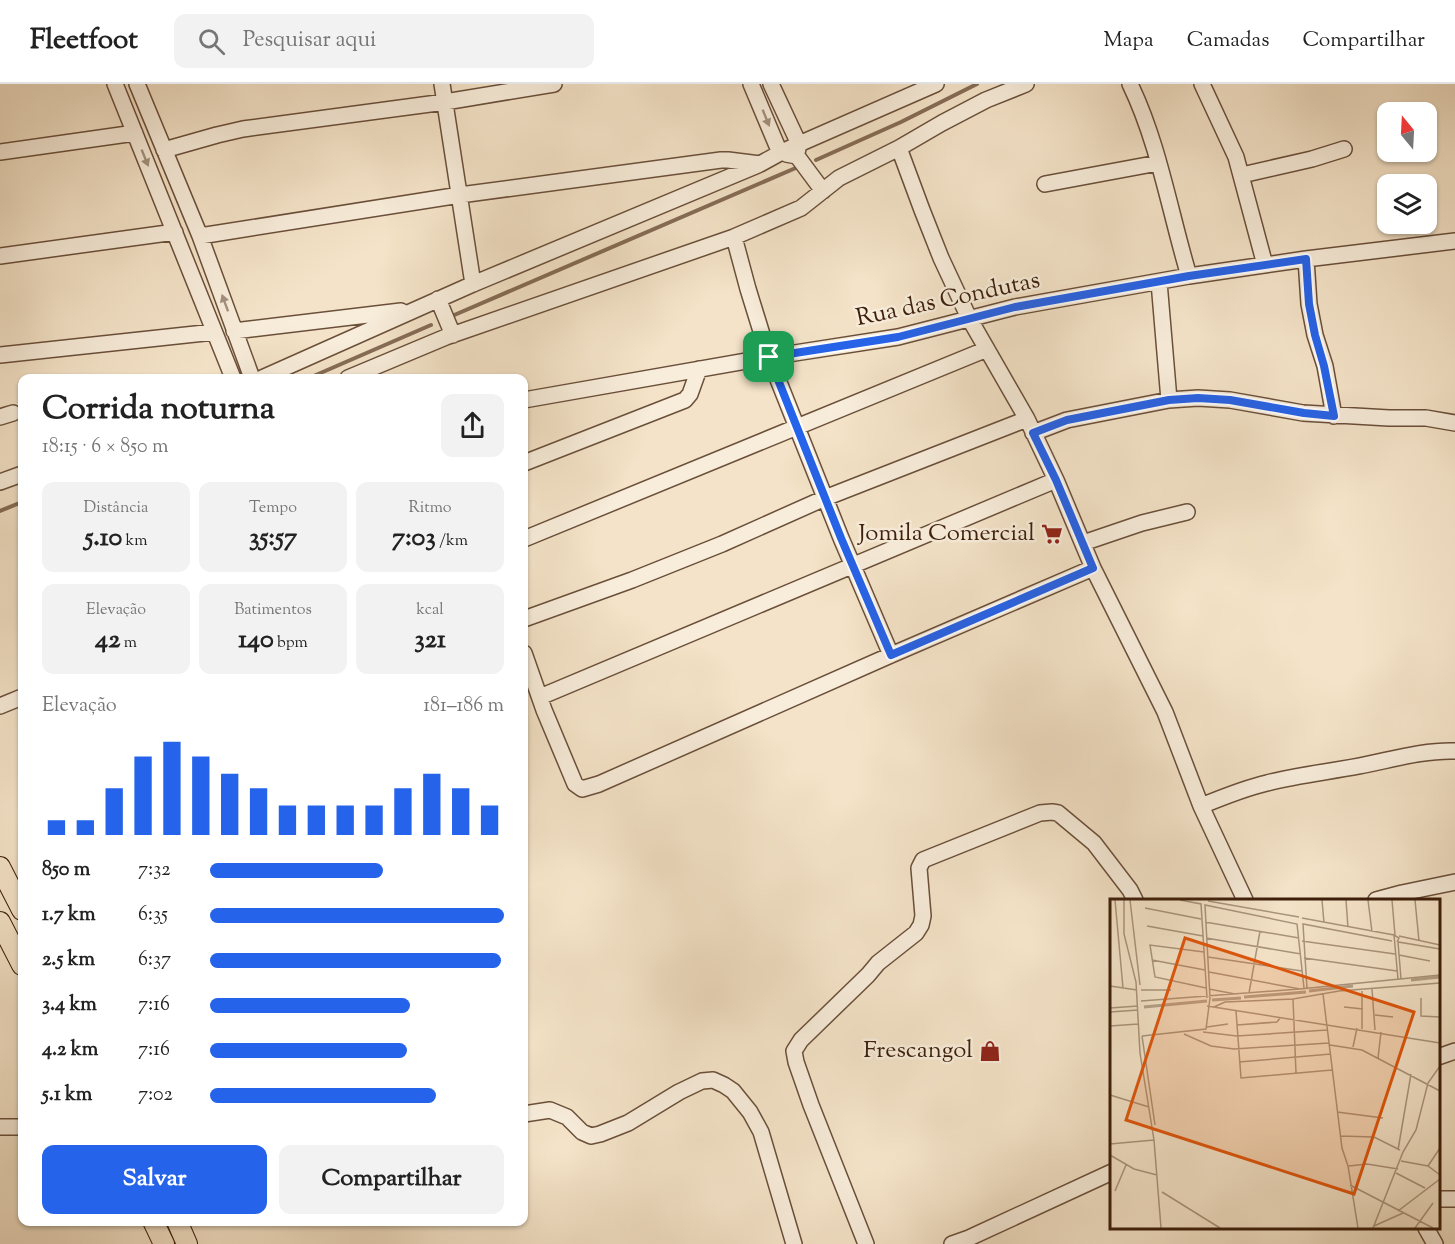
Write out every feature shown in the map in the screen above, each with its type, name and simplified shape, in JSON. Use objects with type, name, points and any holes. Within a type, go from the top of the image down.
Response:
[{"type":"main road","points":[[0,867],[18,902]]},
{"type":"main road","points":[[0,922],[18,957]]},
{"type":"main road","points":[[155,1226],[164,1244]]},
{"type":"main road","points":[[179,1226],[187,1244]]},
{"type":"street","points":[[115,84],[231,374]]},
{"type":"street","points":[[137,84],[200,236],[250,374]]},
{"type":"street","points":[[442,84],[473,284]]},
{"type":"street","points":[[164,150],[243,129],[445,102],[554,84]]},
{"type":"street","points":[[751,84],[780,153]]},
{"type":"street","points":[[771,84],[807,170],[823,191]]},
{"type":"street","points":[[271,374],[438,299],[760,164],[780,153],[798,150],[936,84]]},
{"type":"street","points":[[358,374],[453,335],[734,237],[801,208],[849,172],[899,148],[987,100],[1026,84]]},
{"type":"street","points":[[1130,84],[1138,101],[1158,163],[1189,276]]},
{"type":"street","points":[[1202,84],[1236,157],[1265,265]]},
{"type":"street","points":[[0,152],[135,133]]},
{"type":"street","points":[[899,148],[941,258],[969,318],[1030,426],[1056,480],[1093,568],[1165,712],[1202,806],[1245,899]]},
{"type":"street","points":[[1242,175],[1344,149]]},
{"type":"street","points":[[200,236],[460,195],[721,160],[760,164]]},
{"type":"street","points":[[1045,183],[1158,163]]},
{"type":"street","points":[[0,256],[175,232]]},
{"type":"street","points":[[734,237],[769,357],[852,566],[891,655]]},
{"type":"street","name":"Rua das Condutas","points":[[528,399],[898,337],[1015,307],[1189,276],[1455,241]]},
{"type":"street","points":[[1306,259],[1309,304],[1334,416]]},
{"type":"street","points":[[1159,282],[1169,400]]},
{"type":"street","points":[[438,299],[453,335]]},
{"type":"street","points":[[234,330],[416,310]]},
{"type":"street","points":[[0,355],[214,332]]},
{"type":"street","points":[[528,537],[987,349]]},
{"type":"street","points":[[528,461],[685,400],[699,369]]},
{"type":"street","points":[[528,618],[712,548],[825,498],[1030,426],[1169,400],[1198,398],[1230,400],[1334,416],[1426,418],[1455,423]]},
{"type":"street","points":[[0,482],[18,475]]},
{"type":"street","points":[[540,698],[1056,480]]},
{"type":"street","points":[[1083,543],[1142,523],[1187,512]]},
{"type":"street","points":[[528,664],[575,784],[582,789],[599,784],[1093,568]]},
{"type":"street","points":[[0,706],[18,699]]},
{"type":"street","points":[[1202,806],[1244,789],[1280,780],[1424,752],[1455,751]]},
{"type":"street","points":[[866,1244],[811,1105],[794,1051],[801,1040],[878,963],[916,933],[923,916],[919,868],[922,860],[1040,813],[1058,813],[1094,843],[1134,899]]},
{"type":"street","points":[[1380,899],[1455,882]]},
{"type":"street","points":[[1440,1056],[1455,1051]]},
{"type":"street","points":[[528,1113],[550,1110],[567,1117],[582,1132],[591,1136],[628,1123],[702,1081],[713,1080],[724,1085],[734,1091],[750,1112],[761,1132],[794,1244]]},
{"type":"street","points":[[0,1127],[18,1127]]},
{"type":"street","points":[[952,1244],[1110,1173]]},
{"type":"street","points":[[1427,1229],[1435,1244]]},
{"type":"waterway","points":[[816,160],[901,122],[977,84]]},
{"type":"waterway","points":[[452,316],[798,167]]},
{"type":"waterway","points":[[318,374],[431,325]]},
{"type":"waterway","points":[[0,511],[18,504]]},
{"type":"place","name":"Jomila Comercial","points":[[1052,534]]},
{"type":"place","name":"Frescangol","points":[[990,1051]]},
{"type":"route","points":[[1306,259],[1309,304],[1334,416],[1230,400],[1198,398],[1169,400],[1067,420],[1033,433],[1056,480],[1093,568],[891,655],[852,566],[769,357],[898,337],[1015,307],[1189,276],[1306,259]]}]
